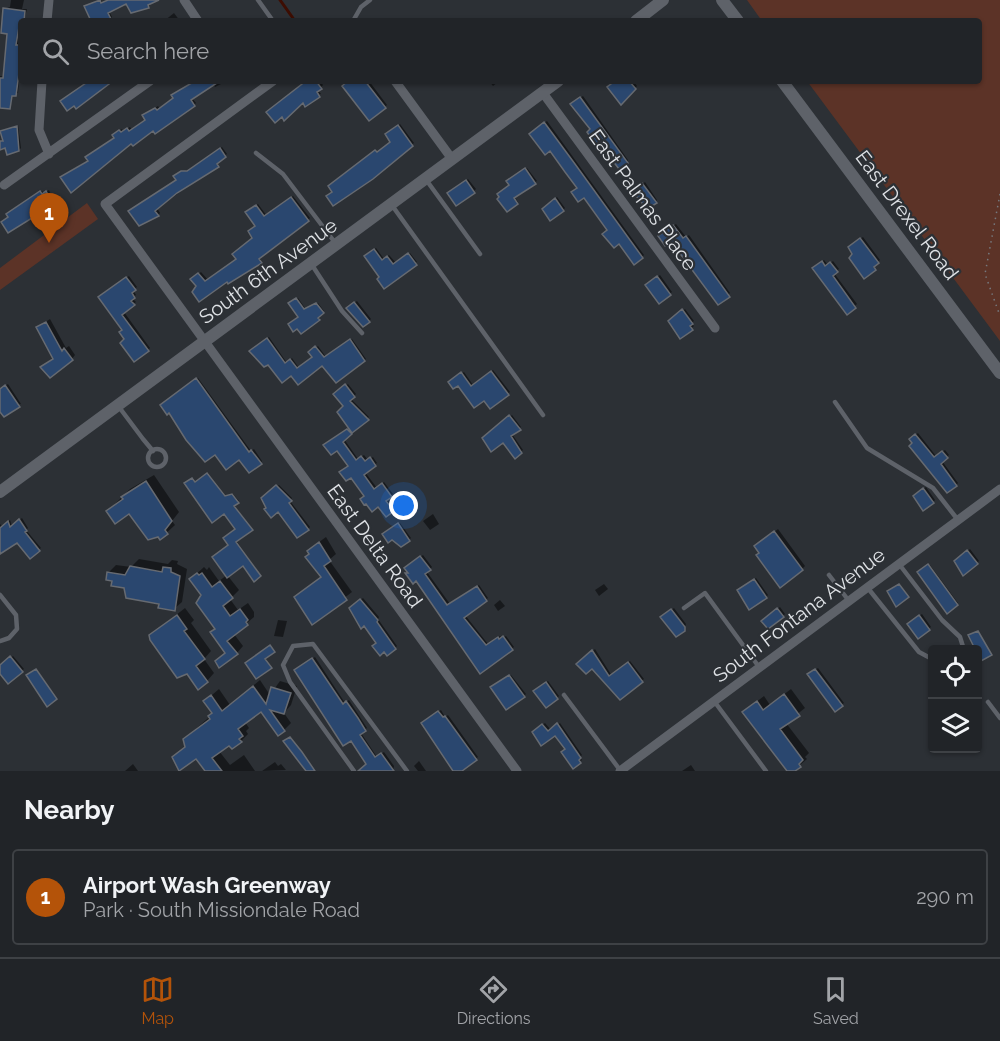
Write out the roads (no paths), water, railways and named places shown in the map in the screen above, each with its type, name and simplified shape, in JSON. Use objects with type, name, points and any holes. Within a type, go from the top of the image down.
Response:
[{"type":"street","points":[[47,18],[49,0]]},
{"type":"street","points":[[184,0],[196,18]]},
{"type":"street","points":[[640,18],[663,0]]},
{"type":"street","points":[[722,0],[736,18]]},
{"type":"street","points":[[42,84],[39,130],[49,154]]},
{"type":"street","points":[[4,185],[146,84]]},
{"type":"street","name":"East Delta Road","points":[[269,84],[105,204],[518,771]]},
{"type":"street","points":[[397,84],[452,159]]},
{"type":"street","name":"South 6th Avenue","points":[[0,492],[554,84]]},
{"type":"street","name":"East Drexel Road","points":[[784,84],[1000,373]]},
{"type":"street","name":"East Palmas Place","points":[[543,93],[715,328]]},
{"type":"street","name":"South Fontana Avenue","points":[[620,771],[1000,489]]},
{"type":"lane","points":[[258,0],[271,18]]},
{"type":"lane","points":[[355,18],[361,7],[370,0]]},
{"type":"lane","points":[[256,153],[283,174],[336,244]]},
{"type":"lane","points":[[425,179],[480,254]]},
{"type":"lane","points":[[391,204],[543,416]]},
{"type":"lane","points":[[311,263],[342,311],[362,333]]},
{"type":"lane","points":[[835,402],[867,448],[933,488],[958,520]]},
{"type":"lane","points":[[117,405],[153,451]]},
{"type":"lane","points":[[899,564],[942,620],[960,636],[963,645]]},
{"type":"lane","points":[[829,575],[849,601]]},
{"type":"lane","points":[[867,587],[919,651],[928,656]]},
{"type":"lane","points":[[684,608],[705,593],[759,667]]},
{"type":"lane","points":[[0,595],[16,615],[17,629],[9,638],[0,641]]},
{"type":"lane","points":[[354,771],[290,682],[282,665],[293,646],[313,644],[407,771]]},
{"type":"lane","points":[[564,695],[620,771]]},
{"type":"lane","points":[[714,701],[766,771]]},
{"type":"lane","points":[[988,702],[1000,718]]},
{"type":"waterway","points":[[280,0],[293,18]]},
{"type":"place","name":"Airport Wash Greenway","points":[[49,243]]}]
